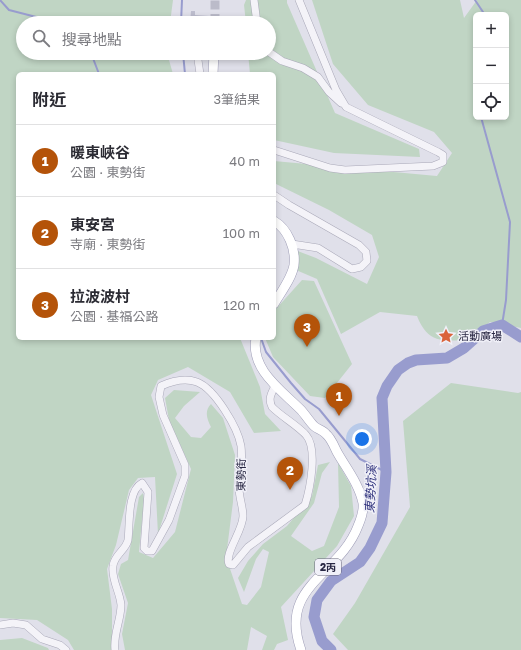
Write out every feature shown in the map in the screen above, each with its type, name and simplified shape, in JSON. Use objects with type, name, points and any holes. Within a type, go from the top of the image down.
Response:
[{"type":"main road","points":[[213,72],[214,60]]},
{"type":"main road","points":[[276,223],[287,234],[292,244],[294,264],[291,275],[276,301]]},
{"type":"main road","name":"2丙","points":[[256,340],[255,351],[261,367],[275,386],[300,409],[314,427],[326,433],[357,485],[363,504],[361,519],[350,542],[337,559],[312,582],[301,601],[295,619],[301,650]]},
{"type":"street","points":[[254,0],[256,16]]},
{"type":"street","points":[[299,0],[336,90],[346,107]]},
{"type":"street","points":[[276,57],[282,61],[303,68],[318,77],[329,92],[346,107],[443,155],[443,162],[433,166],[345,170],[330,168],[276,151]]},
{"type":"street","points":[[198,60],[200,72]]},
{"type":"street","points":[[276,196],[289,206],[359,245],[366,252],[367,261],[360,267],[352,269],[318,248],[292,244]]},
{"type":"street","name":"東勢街","points":[[115,650],[114,634],[121,606],[112,572],[113,564],[127,544],[130,513],[135,489],[142,483],[148,492],[144,548],[147,551],[152,551],[169,520],[185,476],[185,465],[163,416],[159,397],[161,386],[179,381],[196,382],[210,392],[233,425],[241,445],[242,472],[239,489],[243,514],[242,527],[228,556],[229,564],[233,565],[248,547],[305,505],[308,496],[312,473],[312,448],[306,436],[272,408],[269,402],[275,386]]},
{"type":"street","points":[[0,625],[13,623],[26,625],[42,639],[60,645],[66,650]]},
{"type":"green space","points":[[0,0],[173,0],[171,16],[16,16],[16,60],[169,60],[172,72],[16,72],[16,340],[241,340],[260,387],[265,414],[281,431],[254,433],[230,392],[188,367],[158,380],[151,395],[177,474],[158,534],[155,477],[138,478],[129,490],[116,545],[107,569],[112,609],[112,650],[74,650],[68,640],[37,620],[0,618]]},
{"type":"green space","points":[[246,0],[287,0],[335,113],[419,149],[420,157],[334,153],[276,140],[276,72],[250,72],[249,60],[276,60],[276,16],[245,16],[244,5]]},
{"type":"green space","points":[[312,0],[460,0],[464,18],[477,0],[521,0],[521,328],[490,322],[468,341],[443,340],[437,339],[426,332],[417,316],[380,312],[341,334],[317,279],[289,267],[295,250],[316,258],[367,284],[379,257],[372,235],[329,210],[276,184],[276,161],[437,176],[452,153],[434,132],[368,105],[333,64]]},
{"type":"green space","points":[[302,280],[314,281],[352,364],[325,398],[310,396],[273,357],[266,340],[276,340],[276,309]]},
{"type":"green space","points":[[451,383],[518,393],[521,392],[521,650],[348,650],[333,634],[355,603],[410,507],[403,421]]},
{"type":"green space","points":[[174,390],[200,392],[184,406],[175,418],[191,437],[201,438],[211,427],[207,418],[207,409],[211,404],[223,418],[235,455],[233,502],[226,557],[242,604],[247,605],[261,587],[269,552],[263,549],[256,559],[244,592],[238,578],[248,561],[263,544],[287,526],[312,496],[318,465],[330,462],[322,473],[314,503],[291,536],[312,551],[324,546],[339,507],[338,463],[351,486],[354,516],[337,546],[281,607],[288,640],[277,644],[274,650],[262,650],[267,636],[251,627],[247,650],[125,650],[122,634],[128,603],[118,574],[121,564],[128,560],[139,497],[143,493],[144,501],[139,552],[153,558],[175,532],[191,469],[169,420],[165,398]]},
{"type":"green space","points":[[22,638],[48,648],[49,650],[0,650],[0,640]]},
{"type":"building","points":[[191,11],[195,11],[195,15],[209,16],[191,16]]},
{"type":"waterway","points":[[0,0],[9,10],[32,16]]},
{"type":"waterway","points":[[181,16],[182,0]]},
{"type":"waterway","points":[[475,0],[483,12]]},
{"type":"waterway","points":[[94,60],[98,72]]},
{"type":"waterway","points":[[184,60],[185,72]]},
{"type":"waterway","points":[[482,120],[510,222],[506,300],[502,325]]},
{"type":"waterway","name":"東勢坑溪","points":[[331,650],[322,641],[314,617],[317,600],[331,581],[360,562],[370,548],[382,523],[386,472],[382,398],[387,386],[398,370],[408,363],[416,360],[447,358],[464,348],[483,331],[502,325],[521,337]]},
{"type":"waterway","points":[[262,340],[266,352],[291,383],[305,399],[319,409],[360,459],[386,472]]},
{"type":"tunnel","points":[[215,0],[215,16]]},
{"type":"place","name":"活動廣場","points":[[446,336]]},
{"type":"place","name":"拉波波村","points":[[307,347]]},
{"type":"place","name":"暖東峽谷","points":[[339,416]]},
{"type":"place","name":"東安宮","points":[[290,490]]}]
